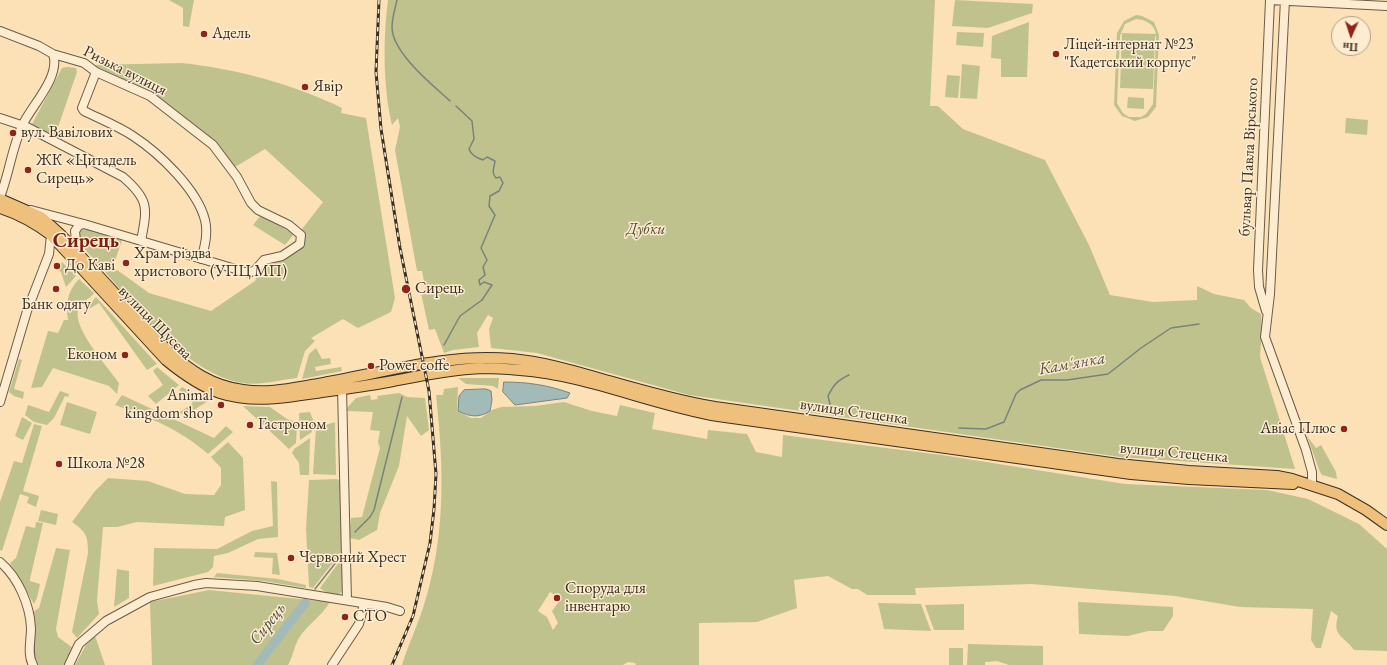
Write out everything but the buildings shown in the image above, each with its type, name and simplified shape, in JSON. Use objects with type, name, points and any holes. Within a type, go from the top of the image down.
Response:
[{"type":"main road","name":"вулиця Щусєва","points":[[0,198],[41,217],[77,252],[167,350],[193,372],[215,383],[242,390],[273,391],[404,368]]},
{"type":"main road","name":"вулиця Щусєва","points":[[0,208],[37,224],[51,235],[166,360],[203,386],[221,393],[258,399],[342,389],[410,378]]},
{"type":"main road","name":"вулиця Стеценка","points":[[404,368],[471,358],[525,360],[557,366],[664,397],[715,407],[1118,464],[1189,471],[1277,476],[1307,484],[1345,498],[1373,515],[1387,526]]},
{"type":"main road","name":"вулиця Стеценка","points":[[410,378],[446,371],[484,368],[547,373],[692,412],[718,416],[1131,474],[1189,479],[1307,484]]},
{"type":"street","points":[[1270,0],[1387,6]]},
{"type":"street","name":"бульвар Павла Вірського","points":[[1266,313],[1259,287],[1258,270],[1270,0]]},
{"type":"street","name":"бульвар Павла Вірського","points":[[1285,0],[1270,294],[1266,313],[1265,337],[1306,450],[1312,472],[1307,484]]},
{"type":"street","name":"Ризька вулиця","points":[[0,31],[39,46],[53,54],[84,64],[96,72],[150,96],[213,145],[237,177],[251,203],[264,214],[289,225],[301,235],[300,244],[282,256]]},
{"type":"street","points":[[0,198],[22,125],[49,80],[55,60],[53,54]]},
{"type":"street","points":[[96,72],[82,108],[84,111],[132,136],[152,151],[181,180],[198,202],[205,221],[206,239],[201,259]]},
{"type":"street","points":[[0,118],[22,125],[123,177],[139,190],[145,205],[146,214],[141,241]]},
{"type":"street","name":"вулиця Щусєва","points":[[24,208],[45,212],[249,273],[255,270],[264,260],[282,256]]},
{"type":"street","points":[[77,252],[75,231],[79,225],[84,224]]},
{"type":"street","points":[[0,402],[3,379],[49,254],[51,235]]},
{"type":"street","points":[[342,389],[347,600]]},
{"type":"street","points":[[0,562],[16,581],[29,611],[30,658],[33,665]]},
{"type":"street","points":[[69,665],[79,644],[95,629],[133,605],[150,597],[177,589],[206,583],[257,586],[347,600],[400,611]]},
{"type":"street","points":[[332,665],[358,624],[364,604]]},
{"type":"green space","points":[[169,0],[194,0],[189,27],[183,26],[183,8]]},
{"type":"green space","name":"Дубки","points":[[388,0],[935,0],[930,106],[938,106],[963,129],[1045,160],[1089,245],[1110,295],[1153,302],[1197,300],[1197,286],[1214,294],[1244,300],[1251,308],[1261,314],[1262,327],[1260,357],[1295,469],[1120,457],[689,395],[537,353],[491,348],[489,329],[493,318],[488,315],[477,333],[479,347],[453,350],[444,353],[435,329],[429,330],[421,293],[426,292],[422,271],[417,271],[395,150],[400,127],[398,118],[392,125],[385,79],[385,31]]},
{"type":"green space","points":[[955,0],[1033,4],[1032,13],[988,28],[952,26]]},
{"type":"green space","points":[[1136,15],[1142,16],[1154,22],[1159,35],[1156,107],[1148,117],[1135,121],[1122,116],[1114,105],[1117,33],[1124,21]],"holes":[[[1136,19],[1151,25],[1156,34],[1122,33],[1120,88],[1153,89],[1155,35],[1153,104],[1146,114],[1141,117],[1129,117],[1123,113],[1117,103],[1120,36],[1125,24]]]},
{"type":"green space","points":[[1029,22],[1027,77],[1001,77],[1001,59],[991,58],[992,36]]},
{"type":"green space","points":[[957,32],[984,33],[983,47],[956,45]]},
{"type":"green space","points":[[182,63],[223,69],[264,79],[323,99],[342,108],[341,113],[366,118],[395,298],[391,312],[358,328],[343,319],[311,338],[315,341],[305,351],[297,378],[252,384],[237,382],[216,374],[195,362],[175,347],[138,310],[89,254],[80,240],[80,230],[86,229],[122,240],[113,267],[149,293],[211,311],[255,281],[262,264],[282,258],[305,236],[302,229],[323,202],[265,149],[235,167],[213,140],[153,95],[99,71],[92,65]]},
{"type":"green space","points":[[962,64],[980,66],[977,99],[960,98]]},
{"type":"green space","points":[[62,68],[76,68],[77,72],[55,136],[32,124]]},
{"type":"green space","points":[[947,75],[960,76],[958,98],[945,97]]},
{"type":"green space","points":[[1128,97],[1144,98],[1144,109],[1127,108]]},
{"type":"green space","points":[[1346,118],[1368,120],[1367,135],[1345,133]]},
{"type":"green space","points":[[261,215],[294,234],[285,245],[253,225]]},
{"type":"green space","points":[[62,262],[76,276],[66,287],[61,272],[58,270]]},
{"type":"green space","points":[[79,279],[94,293],[79,308],[78,316],[80,325],[92,347],[119,383],[117,394],[109,386],[53,368],[42,387],[31,388],[48,331],[58,333],[64,320],[68,320],[68,298],[72,288]]},
{"type":"green space","points":[[96,297],[157,364],[147,370],[99,303],[89,309],[87,308]]},
{"type":"green space","points":[[316,348],[322,359],[330,358],[331,364],[315,367],[316,371],[341,367],[342,371],[302,379],[309,354]]},
{"type":"green space","points":[[19,359],[22,360],[14,389],[24,392],[23,399],[14,396],[9,392]]},
{"type":"green space","points":[[157,367],[179,385],[156,404],[148,396],[163,385],[153,371]]},
{"type":"green space","points":[[458,378],[499,378],[498,389],[493,386],[466,384]]},
{"type":"green space","points":[[182,387],[208,401],[186,415],[179,413],[193,403],[179,390]]},
{"type":"green space","points":[[458,387],[457,411],[471,418],[481,418],[492,410],[501,407],[535,406],[564,402],[592,411],[617,416],[620,405],[655,413],[652,429],[707,439],[708,430],[747,434],[756,452],[782,457],[783,435],[942,455],[1125,484],[1267,490],[1308,499],[1359,524],[1387,549],[1387,651],[1354,650],[1338,632],[1336,628],[1338,616],[1331,611],[1321,648],[1316,648],[1311,640],[1313,609],[1240,607],[1175,596],[1031,584],[915,588],[916,595],[867,595],[858,589],[852,589],[828,576],[794,580],[797,608],[757,622],[699,623],[699,665],[636,665],[635,663],[628,662],[623,665],[402,665],[423,608],[436,555],[441,502],[441,449],[436,395],[443,395],[444,389]],"holes":[[[550,592],[561,599],[552,611],[558,623],[553,630],[547,617],[538,611]]]},
{"type":"green space","points":[[60,391],[69,394],[68,397],[65,396],[54,418],[47,425],[34,422],[25,415],[28,405],[49,412]]},
{"type":"green space","points":[[399,393],[407,397],[425,398],[429,430],[421,436],[407,416],[399,466],[380,513],[377,530],[359,540],[349,538],[351,518],[362,517],[380,448],[378,442],[380,431],[370,430],[373,412],[347,411],[347,408],[356,398],[370,395],[371,400],[378,399],[377,396]]},
{"type":"green space","points":[[122,395],[214,438],[226,426],[233,432],[208,454],[186,437],[164,425],[115,405]]},
{"type":"green space","points":[[67,402],[97,412],[90,434],[60,425]]},
{"type":"green space","points":[[243,406],[270,407],[287,419],[293,421],[297,425],[296,443],[289,449]]},
{"type":"green space","points":[[310,412],[314,422],[312,432],[300,440],[299,413]]},
{"type":"green space","points":[[22,417],[32,423],[23,440],[15,436]]},
{"type":"green space","points":[[335,422],[336,475],[313,474],[316,428]]},
{"type":"green space","points":[[34,424],[42,426],[23,491],[39,496],[36,507],[27,503],[29,497],[20,494],[2,551],[0,550],[0,502],[14,461],[22,463]]},
{"type":"green space","points":[[1307,436],[1316,448],[1321,445],[1336,472],[1337,479],[1322,475]]},
{"type":"green space","points":[[310,438],[309,475],[300,475],[299,463],[292,453],[294,449]]},
{"type":"green space","points":[[228,442],[243,458],[245,510],[225,517],[224,526],[137,522],[117,527],[103,527],[97,601],[99,614],[77,638],[72,632],[88,547],[85,534],[72,522],[95,491],[108,478],[148,481],[185,494],[214,495],[221,485],[221,468],[211,457]]},
{"type":"green space","points":[[337,479],[341,482],[342,551],[313,588],[309,587],[306,529],[309,480]]},
{"type":"green space","points":[[271,481],[277,482],[278,537],[258,539],[228,553],[214,556],[213,567],[208,572],[153,586],[154,548],[217,549],[252,531],[273,526]]},
{"type":"green space","points":[[41,510],[58,514],[56,525],[38,521]]},
{"type":"green space","points":[[36,522],[43,523],[30,579],[30,581],[40,584],[34,604],[10,563],[16,558],[26,526],[35,528]]},
{"type":"green space","points":[[56,548],[70,550],[56,629],[58,637],[73,648],[67,665],[35,665],[32,652],[33,612],[39,608]]},
{"type":"green space","points":[[255,552],[277,553],[280,575],[272,574],[273,558],[254,557]]},
{"type":"green space","points":[[342,558],[343,590],[338,595],[332,595],[320,588]]},
{"type":"green space","points":[[117,569],[129,571],[129,598],[114,607]]},
{"type":"green space","points":[[217,573],[278,579],[306,585],[306,588],[264,581],[214,577]]},
{"type":"green space","points":[[209,590],[330,602],[323,612],[299,638],[288,665],[152,665],[150,602]]},
{"type":"green space","points":[[1078,602],[1173,607],[1173,616],[1163,631],[1148,631],[1128,636],[1079,634]]},
{"type":"green space","points":[[878,603],[921,604],[931,631],[884,629]]},
{"type":"green space","points":[[964,604],[964,630],[934,630],[925,605]]},
{"type":"green space","points":[[95,636],[105,665],[75,665],[86,645]]},
{"type":"green space","points":[[968,644],[1043,646],[1043,665],[1009,665],[997,661],[985,662],[985,665],[967,665]]},
{"type":"green space","points":[[949,648],[963,648],[963,665],[949,665]]},
{"type":"water","points":[[504,382],[537,384],[570,393],[567,398],[515,405],[503,392]]},
{"type":"water","points":[[486,389],[491,391],[492,400],[490,411],[482,415],[474,416],[458,411],[459,396],[464,390]]},
{"type":"waterway","name":"Сирець","points":[[397,0],[392,27],[394,37],[399,47],[415,68],[450,101]]},
{"type":"waterway","name":"Сирець","points":[[444,345],[460,316],[482,300],[492,285],[484,282],[480,285],[479,280],[485,275],[483,267],[487,260],[481,248],[495,215],[489,206],[490,196],[499,191],[503,183],[500,177],[496,178],[494,174],[493,170],[495,161],[487,157],[483,160],[471,153],[469,149],[474,139],[472,121],[456,106]]},
{"type":"waterway","name":"Кам'янка","points":[[959,428],[986,429],[1004,422],[1016,394],[1020,390],[1041,380],[1067,380],[1108,374],[1141,348],[1171,328],[1199,324]]},
{"type":"waterway","points":[[830,404],[828,396],[832,388],[839,381],[849,375]]},
{"type":"waterway","name":"Сирець","points":[[355,532],[370,517],[374,510],[402,397]]},
{"type":"waterway","name":"Сирець","points":[[315,589],[337,561]]},
{"type":"waterway","name":"Сирець","points":[[257,665],[305,603]]},
{"type":"railway","points":[[379,0],[376,72],[381,129],[400,248],[429,391],[436,474],[430,543],[413,616],[392,665]]},
{"type":"place","name":"Адель","points":[[204,34]]},
{"type":"place","name":"Ліцей-інтернат №23 \"Кадетський корпус\"","points":[[1056,54]]},
{"type":"place","name":"Явір","points":[[305,87]]},
{"type":"place","name":"вул. Вавілових","points":[[13,133]]},
{"type":"place","name":"ЖК «Цитадель Сирець»","points":[[28,170]]},
{"type":"place","name":"Храм різдва христового (УПЦ МП)","points":[[126,263]]},
{"type":"place","name":"До Каві","points":[[57,266]]},
{"type":"place","name":"Банк одягу","points":[[56,289]]},
{"type":"place","name":"Сирець","points":[[406,289]]},
{"type":"place","name":"Економ","points":[[125,355]]},
{"type":"place","name":"Power coffe","points":[[371,366]]},
{"type":"place","name":"Animal kingdom shop","points":[[221,405]]},
{"type":"place","name":"Гастроном","points":[[250,425]]},
{"type":"place","name":"Авіас Плюс","points":[[1344,429]]},
{"type":"place","name":"Школа №28","points":[[59,464]]},
{"type":"place","name":"Червоний Хрест","points":[[291,558]]},
{"type":"place","name":"Споруда для інвентарю","points":[[557,598]]},
{"type":"place","name":"СТО","points":[[345,617]]},
{"type":"district","name":"Сирець","points":[[86,242]]}]
